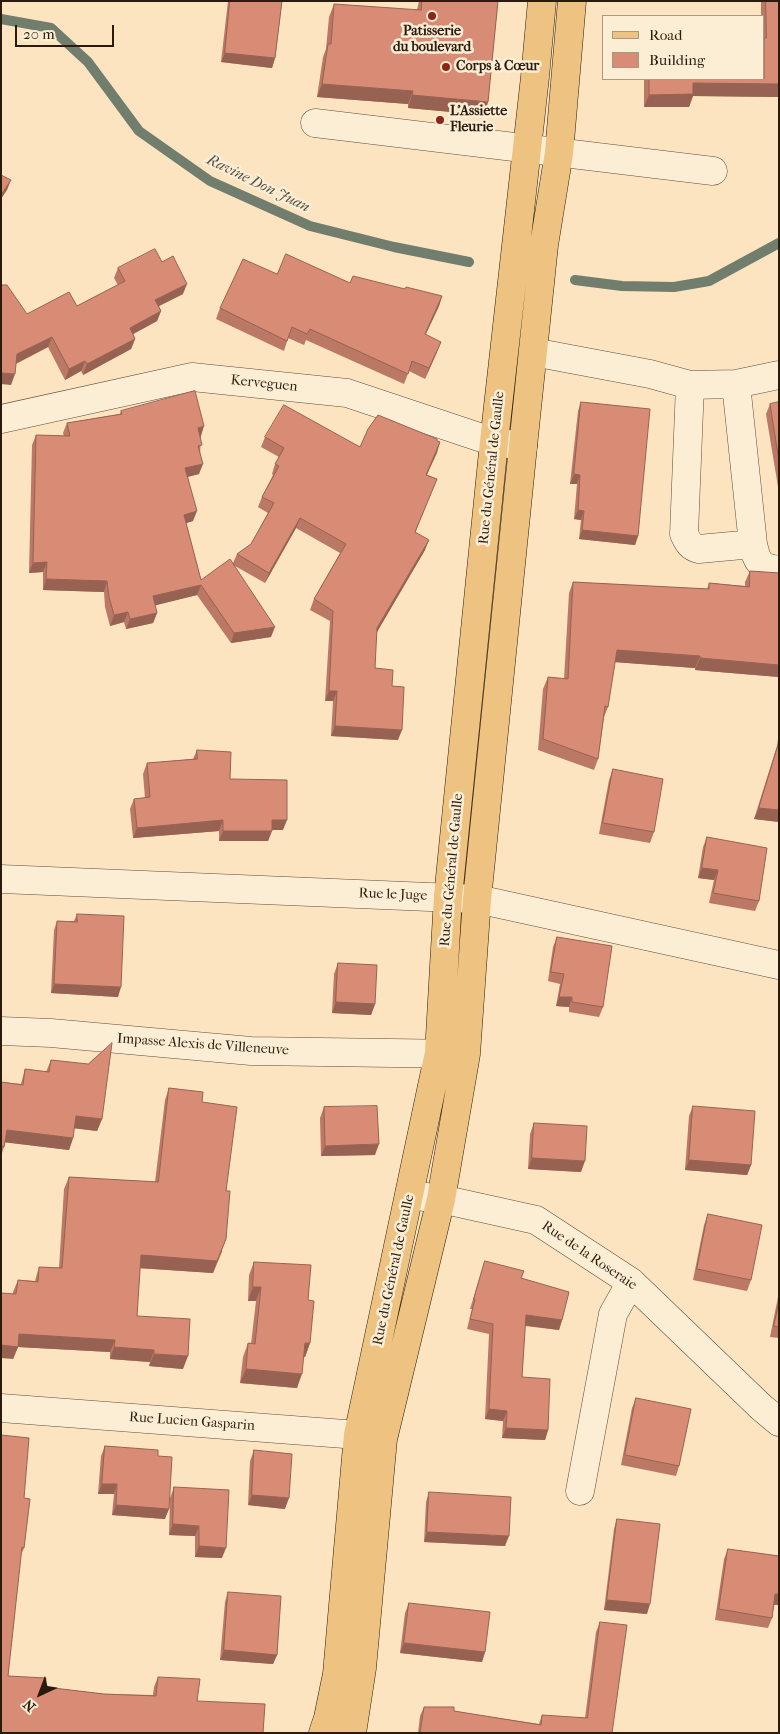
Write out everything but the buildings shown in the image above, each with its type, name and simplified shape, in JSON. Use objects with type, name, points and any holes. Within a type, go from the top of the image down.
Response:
[{"type":"main road","name":"Rue du Général de Gaulle","points":[[323,1733],[337,1674],[371,1437],[410,1196],[452,1054],[448,897],[494,442],[526,148],[536,77],[542,1]]},
{"type":"main road","name":"Rue du Général de Gaulle","points":[[352,1733],[362,1668],[371,1437],[441,1199],[452,1054],[477,899],[544,245],[559,153],[572,1]]},
{"type":"street","points":[[315,123],[713,171]]},
{"type":"street","points":[[533,352],[650,374],[690,385],[736,384],[779,375]]},
{"type":"street","name":"Kerveguen","points":[[1,418],[192,377],[347,393],[494,442],[523,446]]},
{"type":"street","points":[[736,384],[753,544],[758,562],[764,566],[779,570]]},
{"type":"street","points":[[690,385],[684,534],[688,543],[694,548],[700,549],[753,544]]},
{"type":"street","name":"Rue le Juge","points":[[1,879],[477,899],[779,965]]},
{"type":"street","name":"Impasse Alexis de Villeneuve","points":[[1,1031],[52,1033],[251,1050],[452,1054]]},
{"type":"street","name":"Rue de la Roseraie","points":[[410,1196],[441,1199],[536,1220],[631,1282],[779,1422]]},
{"type":"street","points":[[580,1491],[613,1314],[631,1282]]},
{"type":"street","name":"Rue Lucien Gasparin","points":[[1,1408],[371,1437]]},
{"type":"waterway","name":"Ravine Don Juan","points":[[1,19],[51,28],[88,62],[139,131],[210,181],[310,226],[394,247],[469,262]]},
{"type":"waterway","name":"Ravine Don Juan","points":[[575,280],[622,286],[674,287],[709,281],[779,243]]},
{"type":"place","name":"Patisserie du boulevard","points":[[432,16]]},
{"type":"place","name":"Corps à Cœur","points":[[446,67]]},
{"type":"place","name":"L'Assiette Fleurie","points":[[440,120]]}]
